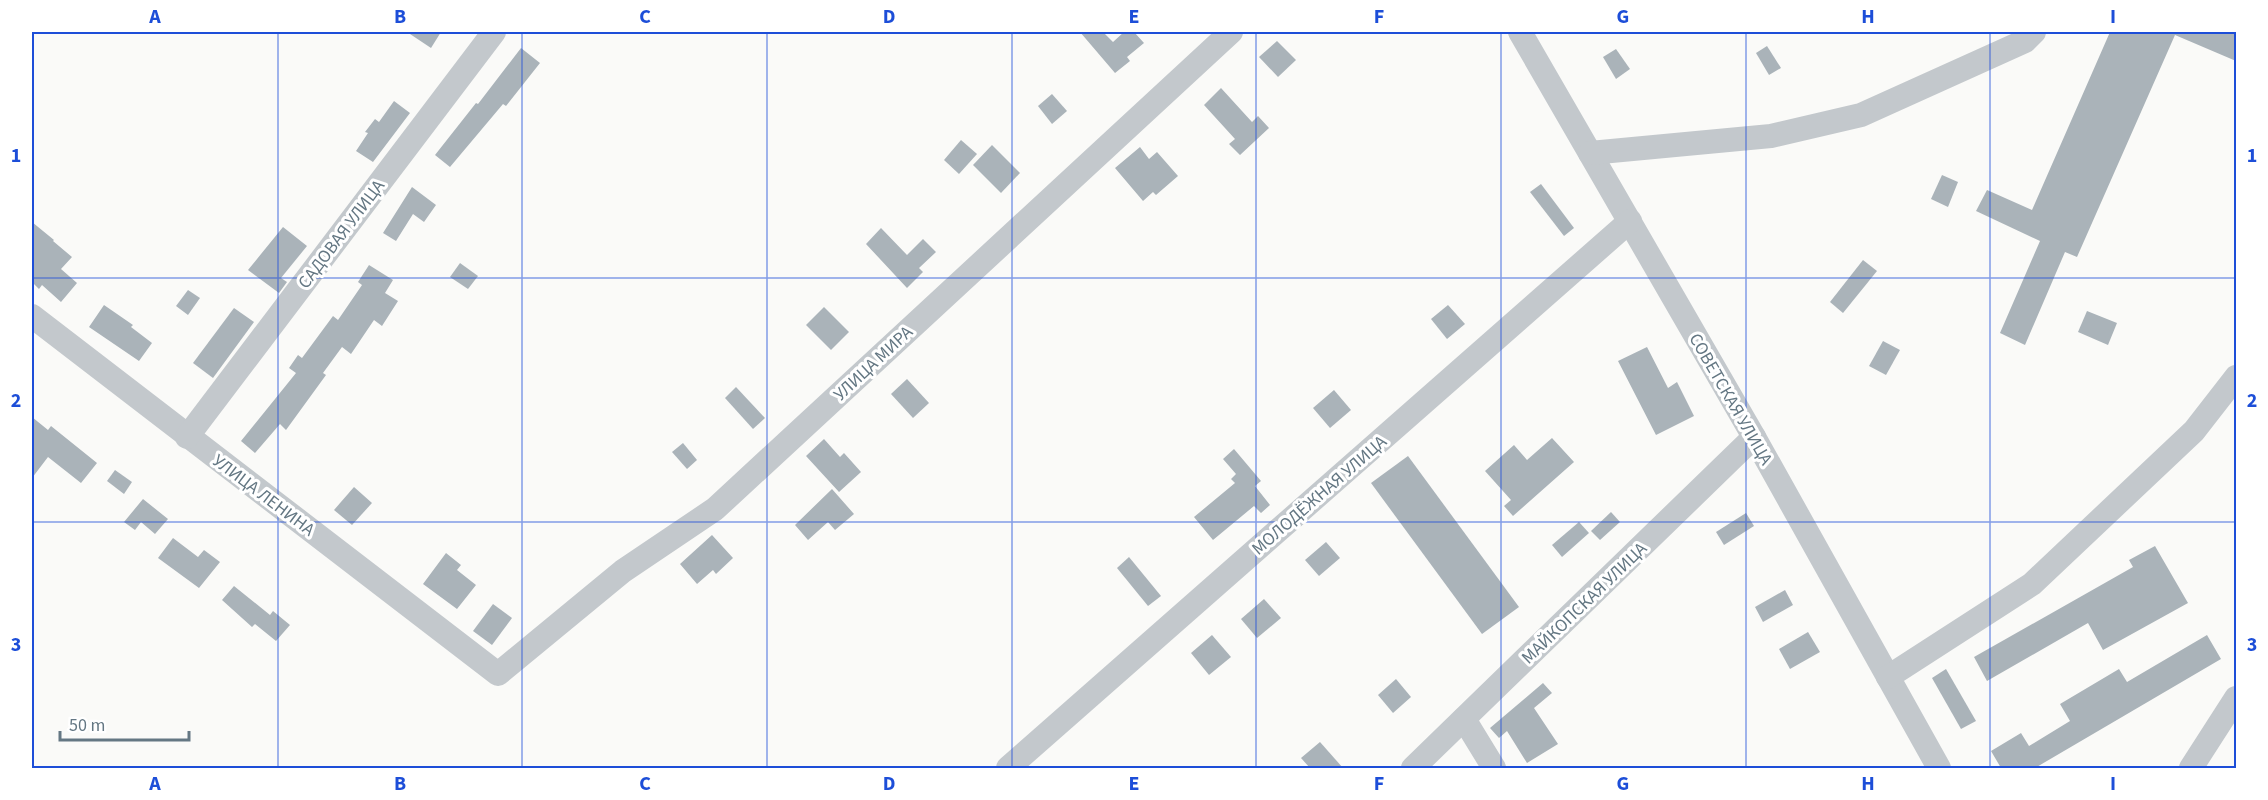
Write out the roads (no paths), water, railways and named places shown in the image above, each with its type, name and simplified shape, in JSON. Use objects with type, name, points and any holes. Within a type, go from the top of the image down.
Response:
[{"type":"street","name":"САДОВАЯ УЛИЦА","points":[[187,437],[494,32]]},
{"type":"street","name":"УЛИЦА МИРА","points":[[498,674],[622,571],[715,509],[1231,32]]},
{"type":"street","name":"СОВЕТСКАЯ УЛИЦА","points":[[1520,32],[1754,437],[1939,768]]},
{"type":"street","points":[[1590,153],[1771,136],[1861,116],[2025,41],[2034,32]]},
{"type":"street","name":"МОЛОДЁЖНАЯ УЛИЦА","points":[[1008,768],[1629,221]]},
{"type":"street","name":"УЛИЦА ЛЕНИНА","points":[[32,316],[498,674]]},
{"type":"street","points":[[1888,677],[2032,584],[2194,430],[2236,377]]},
{"type":"street","name":"МАЙКОПСКАЯ УЛИЦА","points":[[1413,768],[1754,437]]},
{"type":"street","points":[[2191,768],[2236,698]]},
{"type":"street","points":[[1464,719],[1494,768]]}]
